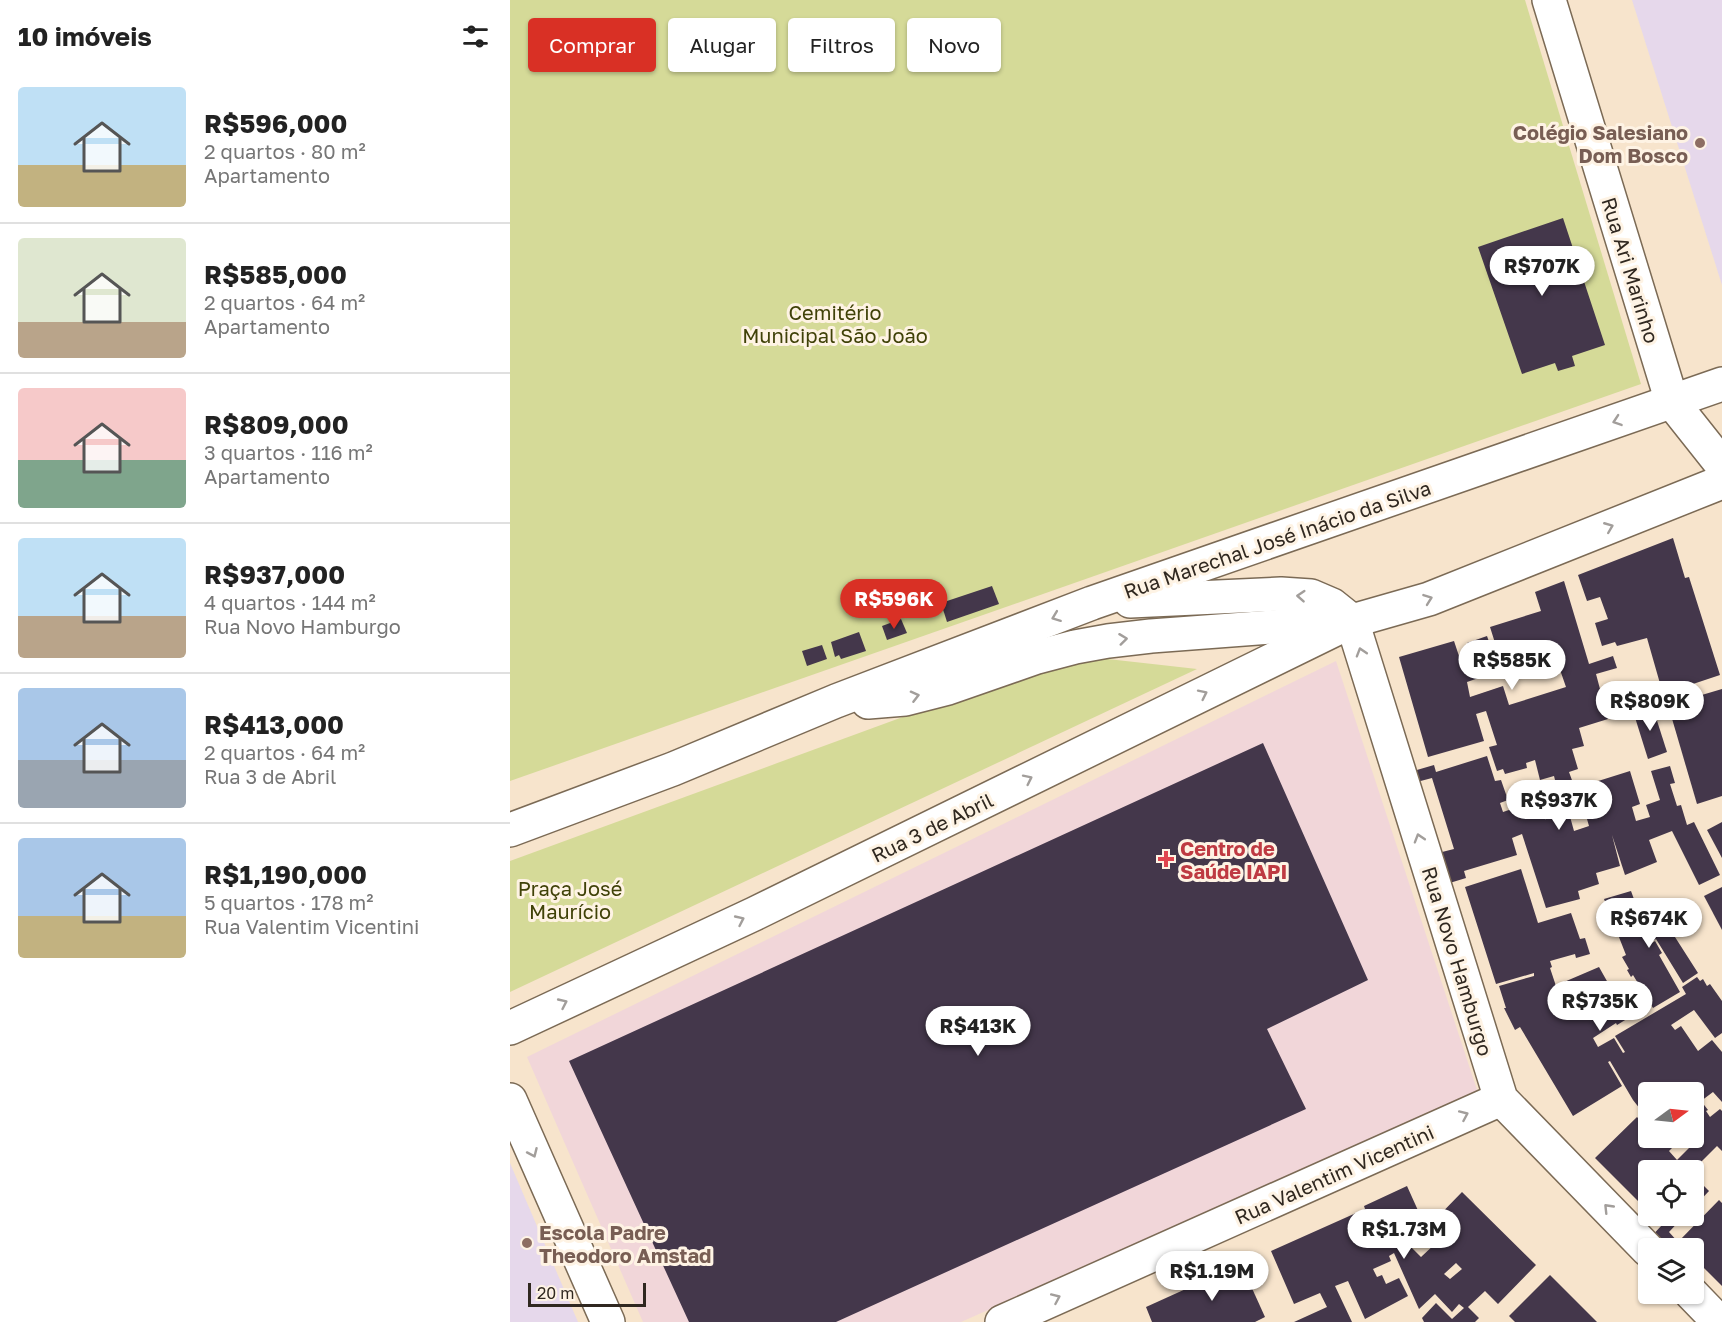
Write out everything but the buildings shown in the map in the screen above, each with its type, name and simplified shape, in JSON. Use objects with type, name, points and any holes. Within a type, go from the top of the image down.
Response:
[{"type":"street","name":"Rua Ari Marinho","points":[[1549,0],[1672,402]]},
{"type":"street","name":"Rua Marechal José Inácio da Silva","points":[[510,831],[673,769],[836,701],[1092,603],[1722,384]]},
{"type":"street","points":[[1672,402],[1722,465]]},
{"type":"street","name":"Rua Marechal José Inácio da Silva","points":[[836,701],[878,703],[904,699],[948,688],[1037,657],[1108,641],[1352,621],[1428,599],[1722,482]]},
{"type":"street","points":[[1092,603],[1281,594],[1311,596],[1332,605],[1352,621]]},
{"type":"street","name":"Rua 3 de Abril","points":[[510,1028],[754,914],[1352,621]]},
{"type":"street","name":"Rua Novo Hamburgo","points":[[1352,621],[1501,1099],[1638,1240]]},
{"type":"street","name":"Rua Valentim Vicentini","points":[[1002,1322],[1501,1099]]},
{"type":"street","points":[[510,1100],[608,1322]]},
{"type":"street","points":[[1702,1304],[1719,1322]]},
{"type":"shaded area","name":"Colégio Salesiano Dom Bosco","points":[[1632,0],[1722,0],[1722,285]]},
{"type":"shaded area","name":"Centro de Saúde IAPI","points":[[1336,661],[1478,1093],[961,1322],[643,1322],[527,1057]]},
{"type":"shaded area","name":"Escola Padre Theodoro Amstad","points":[[510,1163],[578,1322],[510,1322]]},
{"type":"green space","name":"Cemitério Municipal São João","points":[[510,0],[1525,0],[1641,384],[510,781]]},
{"type":"green space","name":"Praça José Maurício","points":[[1072,655],[1197,669],[510,992],[510,861]]},
{"type":"place","name":"Colégio Salesiano Dom Bosco","points":[[1700,143]]},
{"type":"place","name":"Centro de Saúde IAPI","points":[[1166,859]]},
{"type":"place","name":"Escola Padre Theodoro Amstad","points":[[527,1243]]}]
